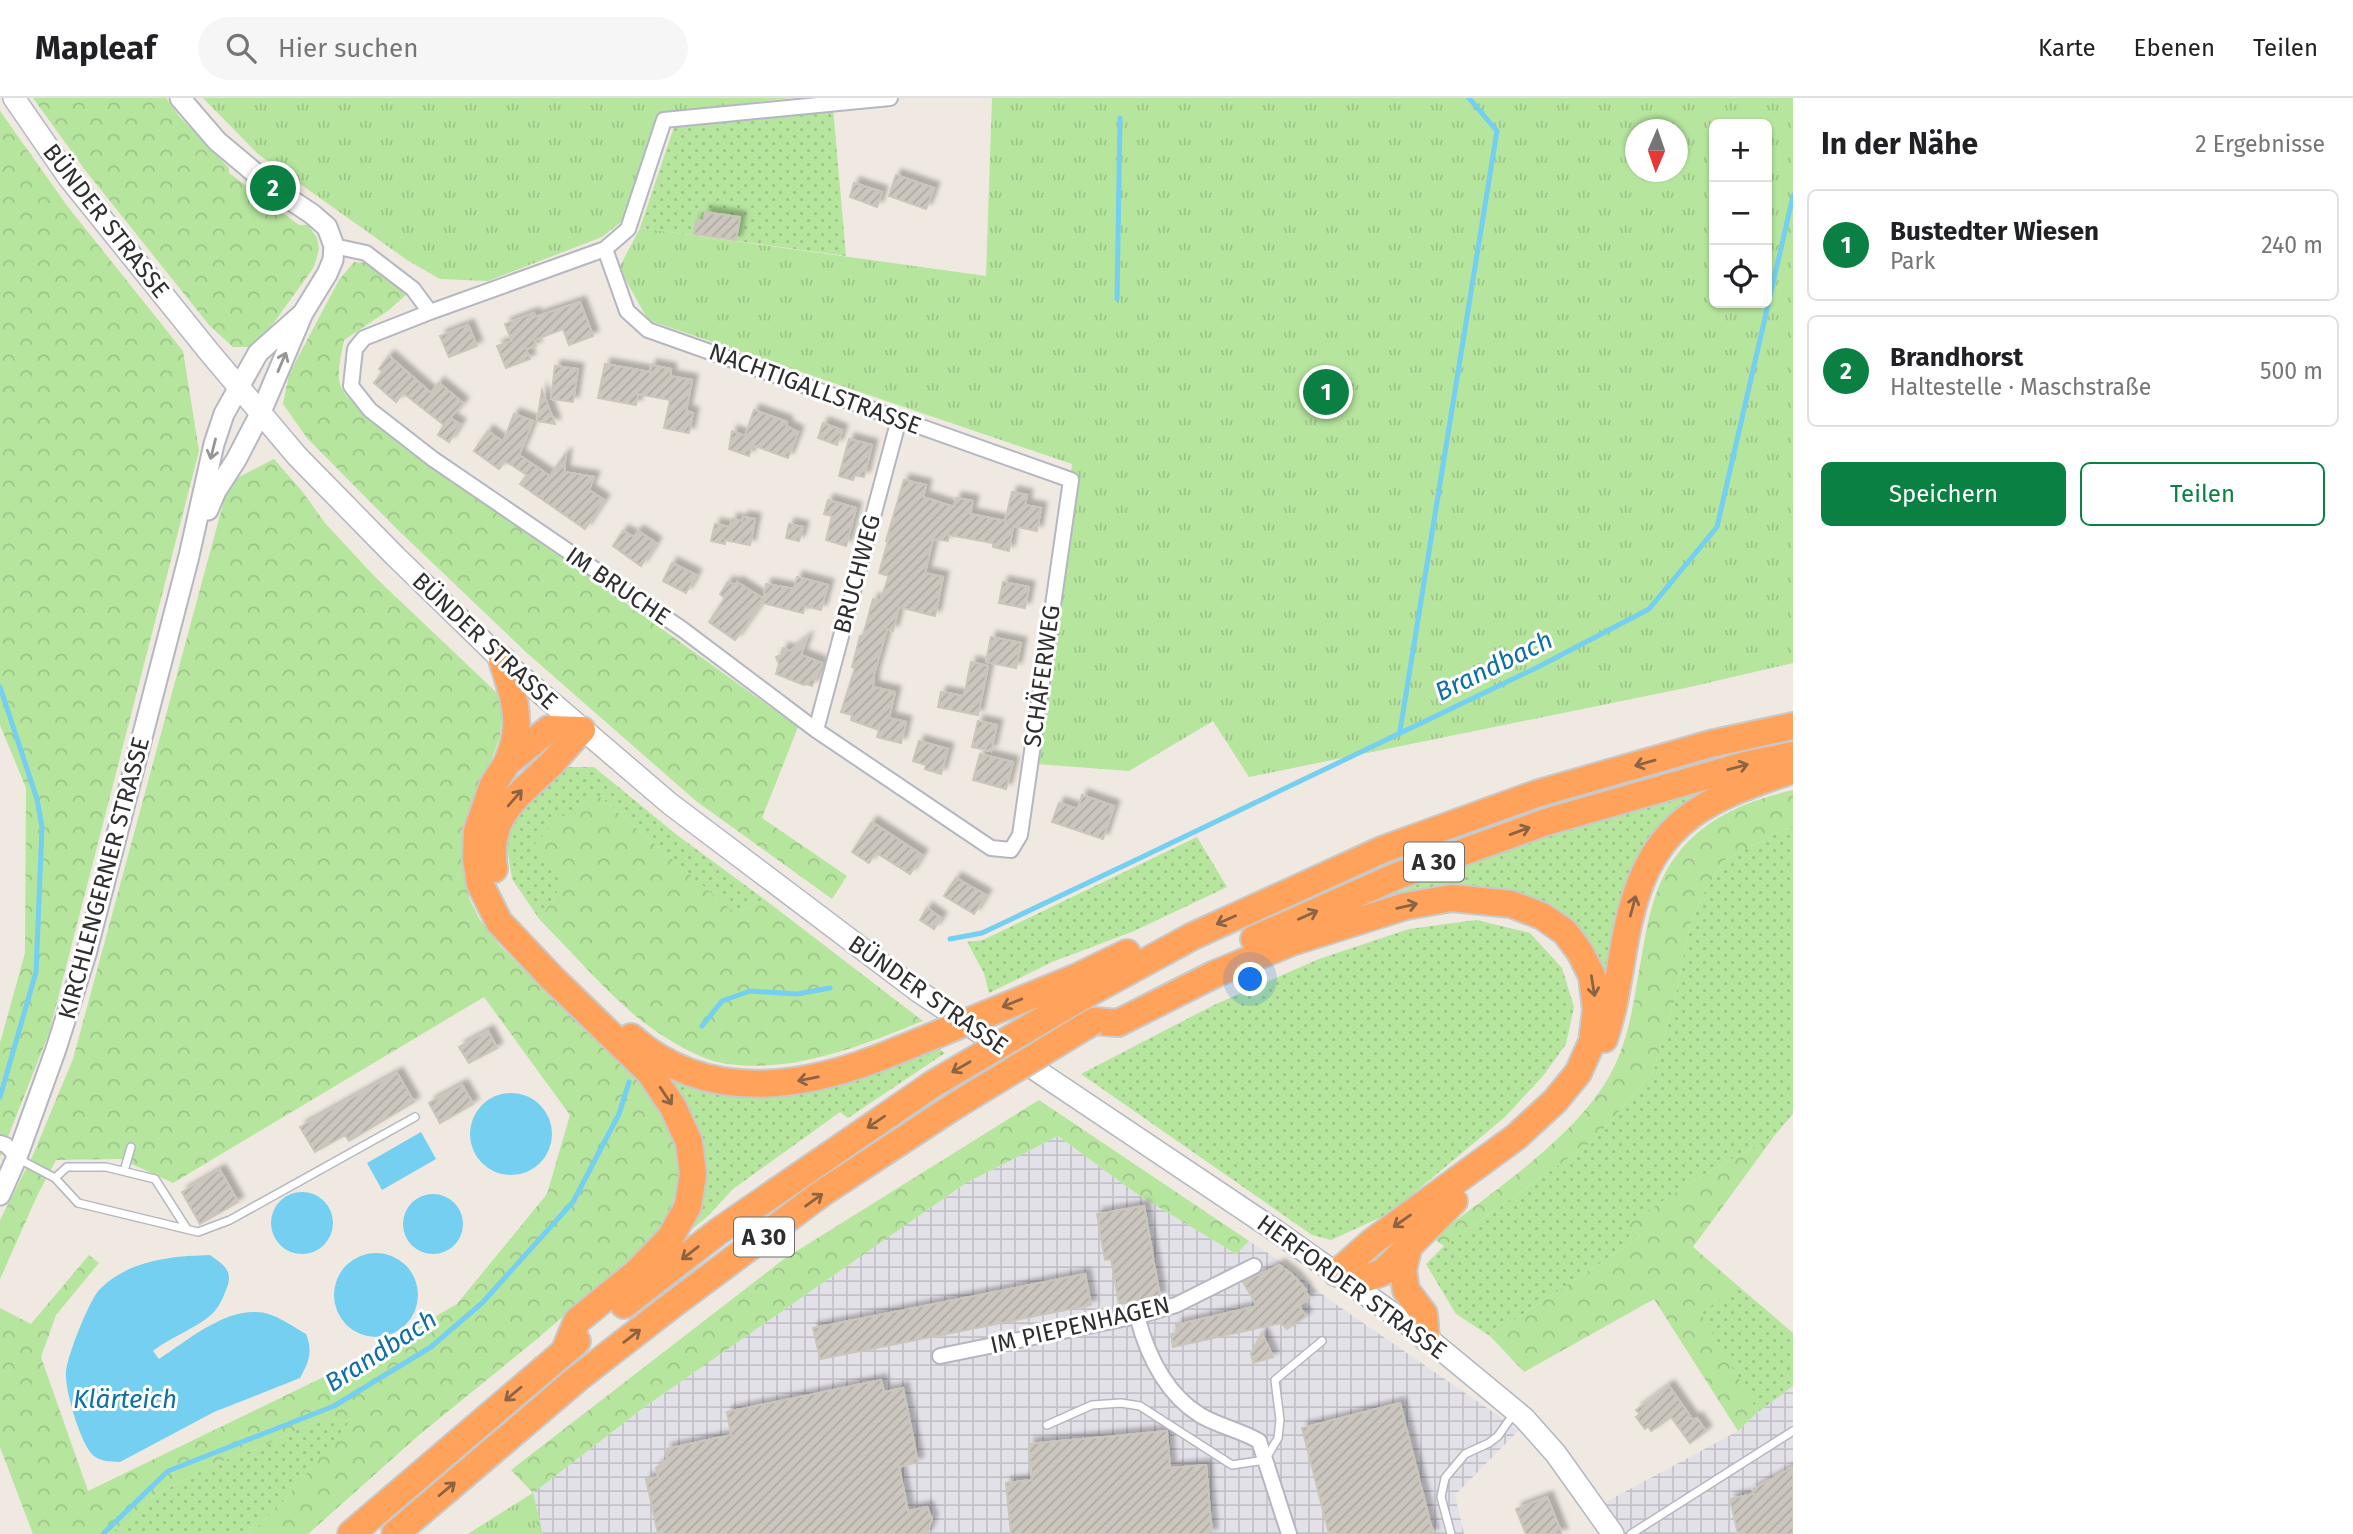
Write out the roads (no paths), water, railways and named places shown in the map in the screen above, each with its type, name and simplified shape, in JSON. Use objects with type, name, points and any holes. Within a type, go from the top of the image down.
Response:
[{"type":"highway","points":[[502,660],[512,690],[516,715],[515,737],[507,763],[494,785],[477,831],[476,858],[480,884],[499,922],[552,978],[650,1073],[673,1107],[689,1142],[693,1174],[688,1206],[670,1238],[637,1272],[577,1321],[565,1350]]},
{"type":"highway","name":"A 30","points":[[351,1534],[565,1350],[719,1231],[1079,987],[1384,849],[1536,794],[1710,744],[1793,726]]},
{"type":"highway","points":[[507,763],[549,729],[582,730]]},
{"type":"highway","points":[[582,730],[517,795],[502,815],[491,849],[495,881],[510,912],[534,941],[606,1015],[646,1050],[676,1066],[705,1076],[745,1084],[780,1084],[818,1077],[1079,987]]},
{"type":"highway","name":"A 30","points":[[395,1534],[578,1378],[822,1194],[956,1105],[1094,1021],[1207,960],[1397,876],[1546,822],[1745,765],[1793,755]]},
{"type":"highway","points":[[1337,1273],[1367,1278],[1383,1272],[1444,1209],[1526,1144],[1563,1110],[1582,1084],[1602,1047],[1612,1016],[1632,906],[1642,877],[1657,847],[1676,826],[1706,804],[1742,787],[1793,770]]},
{"type":"highway","points":[[1094,1021],[1118,1023],[1215,974],[1292,942],[1406,905],[1452,898],[1511,904],[1542,916],[1565,932],[1580,952],[1592,976],[1596,1010],[1592,1042],[1578,1073],[1555,1101],[1517,1137],[1372,1242],[1337,1273]]},
{"type":"highway","points":[[1408,1249],[1404,1270],[1406,1290],[1424,1314],[1426,1337]]},
{"type":"main road","name":"BÜNDER STRASSE","points":[[14,98],[69,178],[238,386],[320,480],[502,660],[669,803],[765,877],[918,991],[1054,1082]]},
{"type":"main road","name":"HERFORDER STRASSE","points":[[1054,1082],[1337,1273],[1426,1337],[1516,1412],[1556,1454],[1613,1534]]},
{"type":"street","points":[[180,98],[217,142],[327,228],[334,246],[333,260],[303,313]]},
{"type":"street","points":[[605,249],[628,229],[664,120],[890,98]]},
{"type":"street","points":[[334,246],[366,253],[413,289],[430,312]]},
{"type":"street","name":"IM BRUCHE","points":[[605,249],[364,338],[355,349],[351,386],[370,410],[454,474],[682,629],[816,730],[991,848]]},
{"type":"street","name":"NACHTIGALLSTRASSE","points":[[605,249],[627,311],[648,330],[1070,480]]},
{"type":"street","name":"KIRCHLENGERNER STRASSE","points":[[0,1195],[17,1157],[56,1049],[86,954],[189,556],[214,444],[224,414],[258,353],[303,313]]},
{"type":"street","name":"KIRCHLENGERNER STRASSE","points":[[189,556],[216,491],[261,412],[303,313]]},
{"type":"street","name":"BRUCHWEG","points":[[816,730],[899,419]]},
{"type":"street","name":"SCHÄFERWEG","points":[[991,848],[1011,849],[1020,835],[1070,480]]},
{"type":"street","points":[[0,1143],[6,1145],[17,1157]]},
{"type":"street","name":"IM PIEPENHAGEN","points":[[940,1356],[1137,1316],[1176,1305],[1254,1266]]},
{"type":"street","points":[[1137,1316],[1142,1334],[1167,1385],[1182,1401],[1202,1416],[1246,1433],[1259,1441],[1289,1534]]},
{"type":"lane","points":[[17,1157],[55,1178],[78,1203],[198,1232],[230,1220],[415,1117]]},
{"type":"lane","points":[[124,1171],[131,1147]]},
{"type":"lane","points":[[55,1178],[67,1167],[106,1167],[155,1179],[187,1229]]},
{"type":"lane","points":[[1047,1425],[1092,1405],[1121,1403],[1140,1406],[1232,1465],[1265,1460],[1278,1438],[1280,1420],[1275,1380],[1322,1341]]},
{"type":"lane","points":[[1451,1534],[1441,1497],[1445,1478],[1465,1454],[1498,1436],[1516,1412]]},
{"type":"lane","points":[[1631,1534],[1793,1431]]},
{"type":"water","points":[[511,1093],[527,1096],[540,1105],[549,1118],[552,1134],[549,1150],[540,1163],[527,1172],[511,1175],[495,1172],[482,1163],[473,1150],[470,1134],[473,1118],[482,1105],[495,1096]]},
{"type":"water","points":[[421,1132],[436,1159],[382,1190],[367,1163]]},
{"type":"water","points":[[302,1192],[314,1194],[324,1201],[331,1211],[331,1235],[324,1245],[314,1252],[302,1254],[290,1252],[280,1245],[273,1235],[271,1223],[273,1211],[280,1201],[290,1194]]},
{"type":"water","points":[[433,1194],[450,1199],[458,1207],[463,1224],[458,1241],[450,1249],[433,1254],[416,1249],[408,1241],[403,1224],[408,1207],[416,1199]]},
{"type":"water","points":[[376,1253],[392,1256],[406,1265],[415,1279],[418,1295],[415,1311],[406,1325],[392,1334],[376,1337],[360,1334],[346,1325],[337,1311],[334,1295],[337,1279],[346,1265],[360,1256]]},
{"type":"water","name":"Klärteich","points":[[210,1255],[224,1266],[229,1278],[219,1305],[206,1319],[153,1351],[159,1359],[230,1316],[256,1312],[269,1314],[306,1334],[309,1356],[300,1378],[214,1412],[120,1462],[97,1458],[89,1450],[79,1429],[66,1379],[71,1353],[96,1294],[125,1271],[152,1261]]},
{"type":"waterway","points":[[1400,731],[1497,131],[1469,98]]},
{"type":"waterway","points":[[1117,299],[1120,118]]},
{"type":"waterway","name":"Brandbach","points":[[950,939],[982,933],[1540,666],[1649,609],[1717,527],[1793,196]]},
{"type":"waterway","points":[[0,687],[37,799],[42,827],[36,972],[0,1097]]},
{"type":"waterway","name":"Brandbach","points":[[702,1026],[722,1001],[750,991],[797,994],[830,988]]},
{"type":"waterway","name":"Brandbach","points":[[103,1534],[168,1471],[334,1406],[431,1347],[482,1303],[573,1202],[619,1114],[629,1082]]},
{"type":"place","name":"Brandhorst","points":[[273,188]]},
{"type":"place","name":"Bustedter Wiesen","points":[[1326,392]]}]
